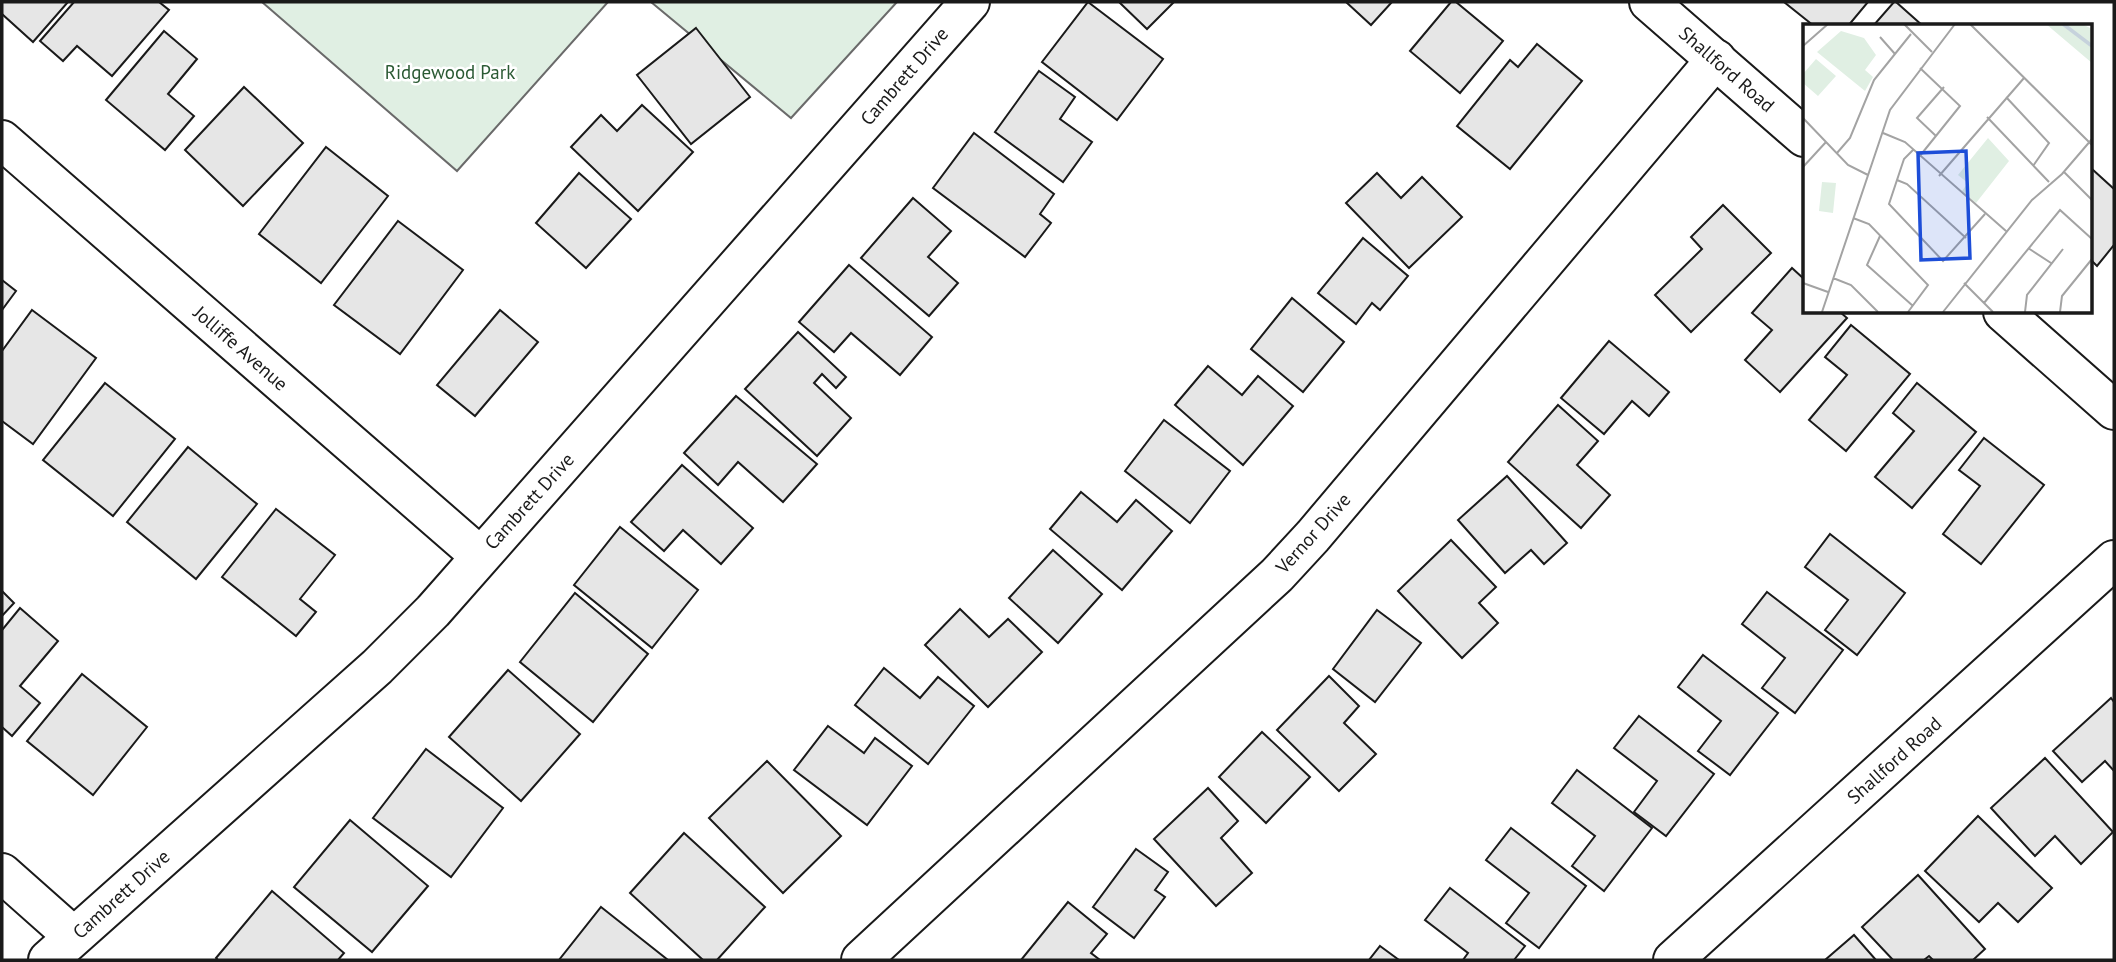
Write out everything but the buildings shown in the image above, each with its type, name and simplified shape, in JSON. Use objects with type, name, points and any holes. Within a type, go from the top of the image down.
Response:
[{"type":"street","name":"Cambrett Drive","points":[[60,948],[377,667],[433,611],[970,2]]},
{"type":"street","name":"Shallford Road","points":[[1649,2],[1803,136]]},
{"type":"street","name":"Vernor Drive","points":[[861,960],[1277,575],[1313,536],[1716,59]]},
{"type":"street","name":"Jolliffe Avenue","points":[[2,140],[480,556]]},
{"type":"street","points":[[2004,313],[2114,410]]},
{"type":"street","name":"Shallford Road","points":[[1673,960],[2114,560]]},
{"type":"street","points":[[2,873],[60,948]]},
{"type":"green space","name":"Ridgewood Park","points":[[262,2],[608,2],[457,171]]},
{"type":"green space","points":[[651,2],[897,2],[791,118]]}]
